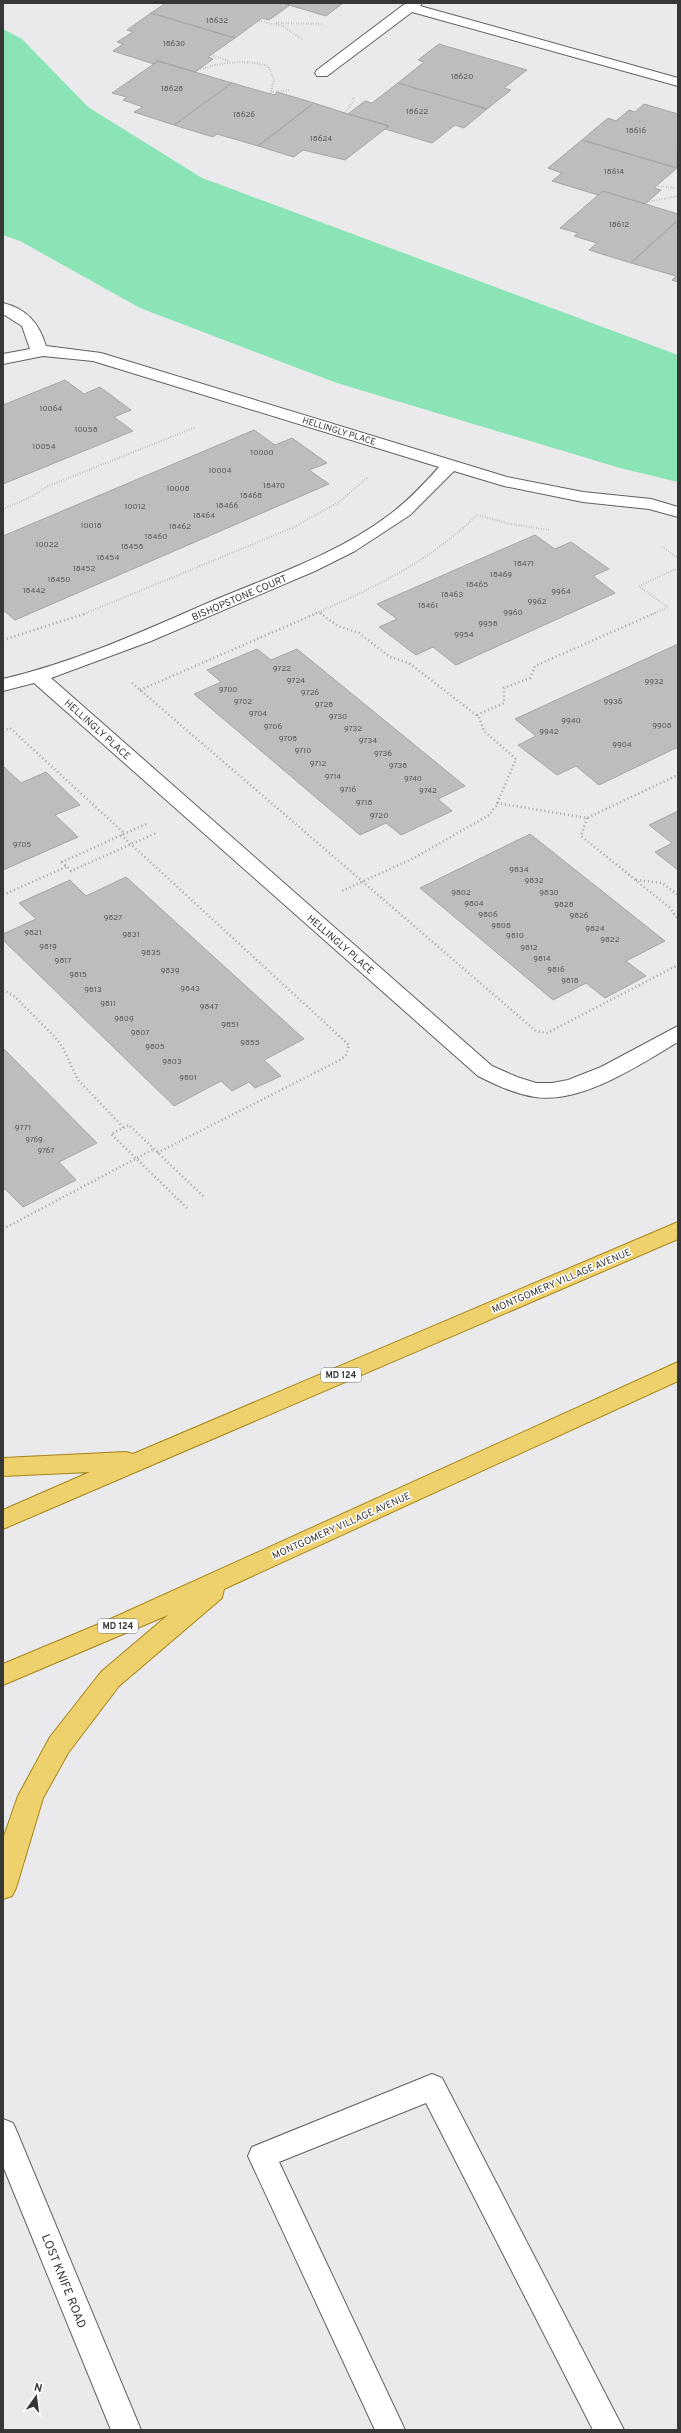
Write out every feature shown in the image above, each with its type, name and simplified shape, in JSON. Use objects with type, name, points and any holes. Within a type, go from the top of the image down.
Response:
[{"type":"main road","name":"MONTGOMERY VILLAGE AVENUE","points":[[3,1520],[678,1230]]},
{"type":"main road","name":"MONTGOMERY VILLAGE AVENUE","points":[[3,1675],[232,1575],[678,1371]]},
{"type":"main road","points":[[3,1467],[13,1468],[144,1460]]},
{"type":"main road","points":[[3,1888],[17,1836],[32,1796],[59,1745],[110,1680],[232,1575]]},
{"type":"street","points":[[322,73],[412,5],[678,82]]},
{"type":"street","points":[[3,308],[24,318],[32,326],[39,351]]},
{"type":"street","name":"HELLINGLY PLACE","points":[[3,359],[39,351],[69,352],[95,356],[450,465],[542,490],[583,498],[651,504],[678,512]]},
{"type":"street","name":"BISHOPSTONE COURT","points":[[3,685],[39,677],[186,620],[359,542],[406,510],[425,493],[450,465]]},
{"type":"street","name":"HELLINGLY PLACE","points":[[39,677],[485,1071],[510,1083],[537,1091],[566,1089],[588,1081],[678,1033]]},
{"type":"street","points":[[390,2430],[262,2156],[432,2087],[609,2430]]},
{"type":"street","name":"LOST KNIFE ROAD","points":[[3,2132],[126,2430]]},
{"type":"path","points":[[259,21],[276,23],[327,24]]},
{"type":"path","points":[[276,23],[295,32],[303,40]]},
{"type":"path","points":[[211,55],[233,62]]},
{"type":"path","points":[[198,70],[233,62],[258,62],[268,66],[274,74],[274,83],[270,94]]},
{"type":"path","points":[[656,186],[676,188]]},
{"type":"path","points":[[647,202],[678,196]]},
{"type":"path","points":[[3,509],[34,496],[46,487],[196,427],[200,423]]},
{"type":"path","points":[[188,425],[196,427]]},
{"type":"path","points":[[3,640],[93,611],[292,528],[339,502],[370,476]]},
{"type":"path","points":[[140,690],[319,612],[406,571],[453,537],[477,515],[511,524],[554,530]]},
{"type":"path","points":[[658,545],[678,558]]},
{"type":"path","points":[[476,716],[504,703],[504,688],[530,678],[535,666],[668,607],[638,586],[678,568]]},
{"type":"path","points":[[319,612],[338,626],[359,633],[390,657],[409,664],[476,716],[484,731],[516,759],[497,803],[489,815],[430,850],[362,881]]},
{"type":"path","points":[[127,679],[536,1031],[547,1033],[678,965]]},
{"type":"path","points":[[3,731],[10,728],[123,834],[131,844],[349,1045],[346,1055],[340,1060],[157,1153]]},
{"type":"path","points":[[497,803],[587,818],[678,775]]},
{"type":"path","points":[[190,810],[131,844],[71,871],[62,862],[123,834],[190,810]]},
{"type":"path","points":[[587,818],[581,836],[669,907],[678,919]]},
{"type":"path","points":[[3,895],[66,867]]},
{"type":"path","points":[[636,880],[662,883],[678,895]]},
{"type":"path","points":[[3,990],[12,995],[53,1034],[62,1046],[78,1080],[124,1128]]},
{"type":"path","points":[[187,1208],[111,1134],[129,1125],[205,1198]]},
{"type":"path","points":[[3,1229],[154,1149]]},
{"type":"green space","points":[[3,29],[22,39],[88,107],[202,178],[678,355],[678,482],[620,468],[337,383],[140,308],[20,241],[3,235]]},
{"type":"building","points":[[166,3],[282,3],[290,5],[269,20],[262,18],[235,38],[151,13]]},
{"type":"building","points":[[282,3],[343,3],[326,16]]},
{"type":"building","points":[[151,13],[235,38],[208,57],[213,59],[195,72],[158,61],[154,64],[113,51],[123,44],[117,42],[133,32],[127,30]]},
{"type":"building","points":[[439,44],[527,70],[504,88],[511,90],[487,109],[398,83],[424,62],[418,60]]},
{"type":"building","points":[[158,61],[232,83],[174,125],[134,112],[143,107],[123,100],[127,97],[112,93]]},
{"type":"building","points":[[232,83],[274,95],[277,92],[314,103],[258,146],[217,134],[213,137],[174,125]]},
{"type":"building","points":[[398,83],[487,109],[464,128],[455,125],[432,143],[385,129],[389,126],[348,114],[365,101],[372,103]]},
{"type":"building","points":[[314,103],[389,126],[345,160],[303,150],[294,157],[258,146]]},
{"type":"building","points":[[644,104],[678,114],[677,168],[582,140],[608,118],[616,121],[629,110],[635,112]]},
{"type":"building","points":[[582,140],[677,168],[654,188],[661,190],[645,204],[603,191],[598,195],[552,181],[562,173],[548,168]]},
{"type":"building","points":[[603,191],[678,214],[678,220],[631,263],[589,250],[597,243],[574,236],[578,233],[560,228]]},
{"type":"building","points":[[678,220],[678,282],[672,280],[676,276],[631,263]]},
{"type":"building","points":[[65,380],[84,394],[100,387],[131,410],[114,417],[133,431],[3,484],[3,405]]},
{"type":"building","points":[[254,430],[275,445],[292,438],[327,463],[309,470],[329,484],[15,620],[3,610],[3,536]]},
{"type":"building","points":[[535,535],[555,549],[571,542],[609,569],[593,576],[615,593],[456,665],[433,647],[416,655],[379,627],[397,619],[377,604]]},
{"type":"building","points":[[678,644],[678,747],[599,785],[576,766],[557,775],[518,745],[536,736],[515,719]]},
{"type":"building","points":[[257,649],[271,660],[297,649],[465,786],[438,799],[452,811],[401,835],[386,823],[360,835],[194,694],[221,682],[207,670]]},
{"type":"building","points":[[3,766],[21,783],[46,772],[80,805],[55,815],[78,837],[3,870]]},
{"type":"building","points":[[678,811],[678,870],[655,852],[672,843],[649,825]]},
{"type":"building","points":[[530,834],[665,941],[626,961],[646,976],[605,998],[586,983],[553,1000],[420,888]]},
{"type":"building","points":[[126,877],[304,1039],[264,1060],[281,1076],[255,1088],[249,1082],[232,1091],[221,1081],[174,1106],[3,940],[3,934],[36,919],[19,903],[70,880],[86,896]]},
{"type":"building","points":[[3,1048],[97,1143],[59,1162],[76,1180],[23,1207],[5,1189],[3,1190]]}]
